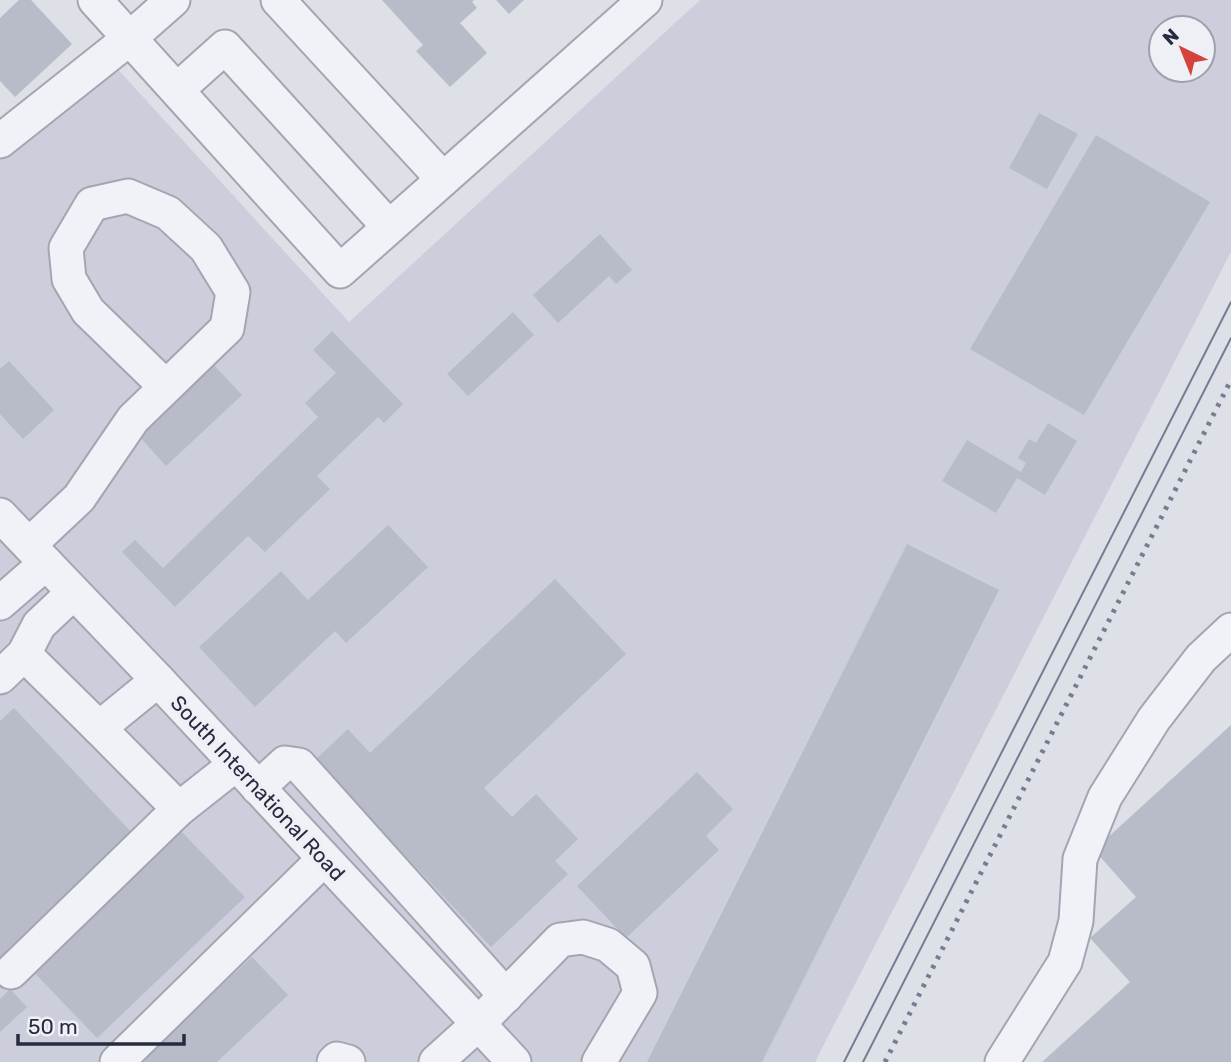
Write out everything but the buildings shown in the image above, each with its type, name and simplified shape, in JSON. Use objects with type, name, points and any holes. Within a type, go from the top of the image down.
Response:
[{"type":"street","points":[[95,0],[340,271],[645,0]]},
{"type":"street","points":[[0,141],[130,38],[173,0]]},
{"type":"street","points":[[278,0],[443,179]]},
{"type":"street","points":[[177,90],[225,47],[389,227]]},
{"type":"street","points":[[0,603],[79,498],[133,419],[227,328],[233,292],[206,248],[168,213],[128,196],[92,204],[66,248],[69,279],[88,311],[166,387]]},
{"type":"street","name":"South International Road","points":[[0,515],[158,680],[514,1062]]},
{"type":"street","points":[[0,677],[24,654],[39,625],[73,593]]},
{"type":"street","points":[[1002,1062],[1065,962],[1076,921],[1080,859],[1105,797],[1154,719],[1201,658],[1231,630]]},
{"type":"street","points":[[24,654],[179,809]]},
{"type":"street","points":[[99,728],[158,680]]},
{"type":"street","points":[[258,788],[285,763],[299,765],[506,996]]},
{"type":"street","points":[[11,972],[179,809],[236,764]]},
{"type":"street","points":[[117,1062],[324,859]]},
{"type":"street","points":[[436,1062],[478,1024],[560,940],[583,937],[608,945],[633,966],[640,993],[599,1062]]},
{"type":"street","points":[[334,1062],[337,1059],[348,1062]]},
{"type":"shaded area","points":[[700,0],[1231,0],[1231,252],[815,1062],[0,1062],[0,159],[113,64],[349,322]]},
{"type":"tram line","points":[[844,1062],[1231,302]]},
{"type":"tram line","points":[[863,1062],[1231,338]]},
{"type":"railway","points":[[885,1062],[1231,380]]}]
